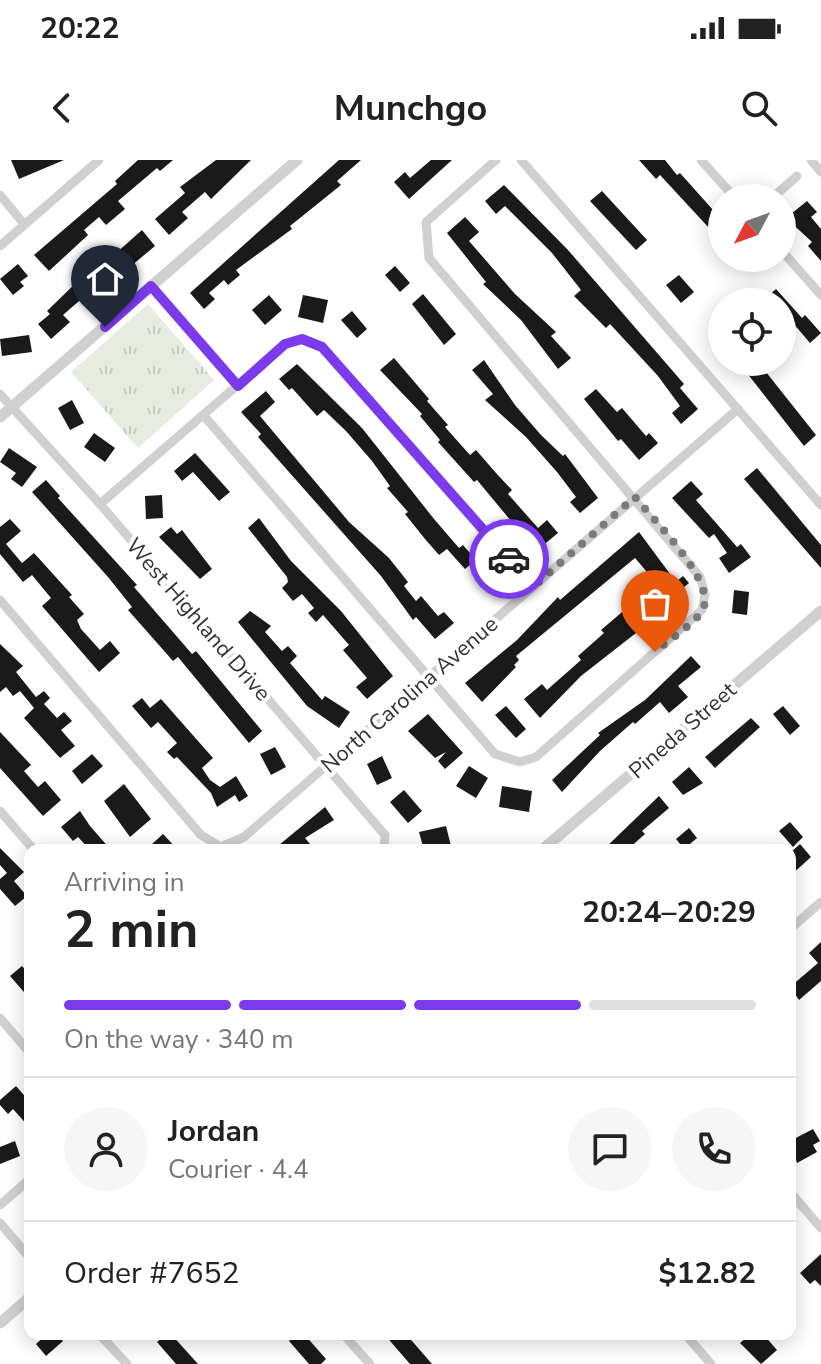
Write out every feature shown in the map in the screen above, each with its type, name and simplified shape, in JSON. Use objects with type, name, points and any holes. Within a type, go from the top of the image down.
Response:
[{"type":"street","points":[[0,246],[99,160]]},
{"type":"street","points":[[0,417],[297,160]]},
{"type":"street","points":[[205,417],[495,754],[520,762],[536,757],[702,610],[705,594],[700,577],[635,497],[429,258],[426,222],[496,160]]},
{"type":"street","points":[[521,160],[821,505]]},
{"type":"street","points":[[701,160],[722,184]]},
{"type":"street","points":[[811,160],[821,172]]},
{"type":"street","points":[[788,184],[797,176]]},
{"type":"street","points":[[0,195],[24,224]]},
{"type":"street","points":[[796,267],[821,295]]},
{"type":"street","points":[[151,286],[238,386]]},
{"type":"street","points":[[100,504],[205,417],[285,344],[302,339],[322,347],[534,586]]},
{"type":"street","name":"West Highland Drive","points":[[0,394],[100,504],[385,835],[384,844]]},
{"type":"street","name":"North Carolina Avenue","points":[[228,844],[244,837],[738,409]]},
{"type":"street","name":"North Carolina Avenue","points":[[0,600],[201,835],[216,844]]},
{"type":"street","name":"Pineda Street","points":[[549,844],[821,611]]},
{"type":"street","points":[[0,811],[29,844]]},
{"type":"street","points":[[796,924],[821,902]]},
{"type":"street","points":[[0,1018],[24,1046]]},
{"type":"street","points":[[0,1205],[24,1184]]},
{"type":"street","points":[[796,1197],[817,1216],[821,1228]]},
{"type":"street","points":[[0,1223],[24,1251]]},
{"type":"street","points":[[0,1323],[24,1302]]},
{"type":"street","points":[[105,1340],[127,1364]]},
{"type":"street","points":[[348,1340],[370,1364]]},
{"type":"street","points":[[690,1340],[711,1364]]},
{"type":"green space","points":[[148,304],[214,380],[138,448],[71,372]]},
{"type":"building","points":[[11,160],[64,160],[19,179]]},
{"type":"building","points":[[138,160],[173,160],[160,171],[157,168],[118,201],[125,209],[106,225],[99,217],[84,230],[88,235],[49,271],[34,255],[117,184],[115,181]]},
{"type":"building","points":[[216,160],[251,160],[211,199],[205,192],[182,212],[188,218],[169,235],[155,219],[185,193],[180,187]]},
{"type":"building","points":[[339,160],[361,160],[337,181],[341,185],[290,226],[292,229],[236,270],[240,275],[228,285],[224,280],[209,293],[215,299],[204,309],[190,293]]},
{"type":"building","points":[[431,160],[452,160],[409,199],[394,182],[405,172],[410,178]]},
{"type":"building","points":[[639,160],[665,160],[677,175],[680,173],[708,204],[708,227],[660,175],[656,179]]},
{"type":"building","points":[[504,185],[568,250],[684,384],[680,388],[698,409],[681,424],[672,413],[680,406],[658,376],[610,324],[606,328],[574,296],[581,290],[552,253],[505,206],[496,214],[485,201]]},
{"type":"building","points":[[602,191],[647,240],[636,250],[590,201]]},
{"type":"building","points":[[807,201],[817,212],[811,217],[821,229],[821,261],[808,246],[812,242],[796,227],[796,210]]},
{"type":"building","points":[[465,217],[479,232],[469,241],[515,294],[556,332],[551,336],[571,358],[558,369],[521,320],[483,284],[486,282],[447,233]]},
{"type":"building","points":[[142,230],[155,246],[107,286],[102,281],[63,315],[70,322],[51,339],[38,324],[50,314],[47,311],[81,278],[85,283],[105,266],[100,260],[111,250],[115,254]]},
{"type":"building","points":[[18,264],[28,276],[20,282],[24,286],[13,295],[0,279]]},
{"type":"building","points":[[395,266],[410,283],[400,292],[385,275]]},
{"type":"building","points":[[679,275],[694,292],[681,303],[666,285]]},
{"type":"building","points":[[423,294],[456,334],[444,345],[412,304]]},
{"type":"building","points":[[269,295],[282,310],[265,325],[252,310]]},
{"type":"building","points":[[303,295],[328,300],[323,323],[298,317]]},
{"type":"building","points":[[352,311],[367,329],[357,338],[341,320]]},
{"type":"building","points":[[796,311],[802,318],[805,315],[821,333],[810,343],[796,327]]},
{"type":"building","points":[[29,335],[32,352],[2,356],[0,339]]},
{"type":"building","points":[[394,358],[429,399],[427,401],[448,425],[445,427],[470,455],[476,450],[512,490],[508,494],[538,528],[547,520],[558,533],[536,551],[477,480],[474,482],[438,442],[440,440],[420,416],[422,414],[380,370]]},
{"type":"building","points":[[484,360],[515,405],[541,435],[563,456],[565,454],[598,498],[580,513],[570,502],[576,497],[557,472],[526,437],[485,400],[493,394],[472,370]]},
{"type":"building","points":[[297,364],[362,428],[459,548],[463,545],[476,560],[465,569],[447,549],[439,555],[405,514],[408,512],[387,488],[390,486],[372,461],[346,431],[324,410],[317,416],[292,388],[289,390],[279,379]]},
{"type":"building","points":[[749,376],[769,376],[816,435],[804,446]]},
{"type":"building","points":[[596,389],[617,412],[622,408],[646,436],[649,433],[658,443],[639,460],[621,439],[618,441],[584,399]]},
{"type":"building","points":[[266,391],[275,402],[260,416],[349,522],[389,558],[408,582],[404,586],[416,601],[421,596],[438,616],[444,612],[454,623],[435,639],[416,617],[413,620],[381,576],[258,437],[261,434],[241,412]]},
{"type":"building","points":[[72,400],[84,423],[70,430],[58,408]]},
{"type":"building","points":[[94,433],[115,448],[105,462],[84,447]]},
{"type":"building","points":[[9,448],[37,467],[22,487],[11,479],[16,473],[0,462]]},
{"type":"building","points":[[195,453],[230,492],[219,501],[193,472],[182,481],[174,471]]},
{"type":"building","points":[[757,468],[821,545],[821,568],[744,479]]},
{"type":"building","points":[[46,480],[60,496],[58,498],[137,585],[134,587],[192,654],[196,651],[262,731],[249,743],[178,657],[173,661],[128,610],[132,607],[108,577],[32,492]]},
{"type":"building","points":[[691,481],[703,494],[696,500],[737,547],[741,544],[751,557],[729,573],[719,558],[727,553],[714,534],[709,538],[672,498]]},
{"type":"building","points":[[162,495],[163,518],[146,519],[145,496]]},
{"type":"building","points":[[259,518],[291,561],[341,611],[393,676],[367,699],[356,687],[367,678],[343,650],[349,645],[323,615],[316,622],[308,613],[314,608],[302,594],[293,601],[282,588],[288,582],[287,577],[248,528]]},
{"type":"building","points":[[10,519],[21,531],[6,544],[22,563],[34,553],[72,595],[69,597],[84,614],[77,620],[81,629],[100,650],[110,641],[120,653],[99,672],[42,606],[51,598],[32,575],[23,582],[0,554],[0,527]]},
{"type":"building","points":[[171,527],[177,534],[182,530],[212,569],[200,579],[159,537]]},
{"type":"building","points":[[639,532],[676,582],[683,576],[689,583],[670,599],[635,558],[516,656],[519,660],[514,665],[516,667],[482,702],[465,683],[517,640],[558,597],[560,600]]},
{"type":"building","points":[[734,590],[749,592],[747,615],[732,613]]},
{"type":"building","points":[[642,595],[659,615],[581,676],[540,718],[524,699],[542,684],[547,690],[581,660],[578,656],[604,633],[601,630]]},
{"type":"building","points":[[250,611],[271,626],[265,632],[282,651],[288,646],[297,656],[290,663],[322,700],[325,696],[350,712],[339,728],[307,706],[238,622]]},
{"type":"building","points":[[0,644],[23,666],[16,672],[36,697],[44,691],[50,698],[44,704],[57,718],[64,712],[72,721],[61,730],[75,746],[60,758],[24,718],[34,708],[20,691],[13,696],[6,687],[0,692]]},
{"type":"building","points":[[691,656],[701,667],[678,686],[688,697],[669,713],[660,702],[635,724],[633,722],[600,751],[562,792],[552,780],[600,735],[598,733],[645,700]]},
{"type":"building","points":[[142,698],[150,708],[161,699],[213,758],[202,768],[210,780],[220,787],[236,776],[248,796],[239,802],[235,795],[217,807],[211,793],[177,757],[174,759],[167,752],[177,743],[158,722],[151,728],[132,706]]},
{"type":"building","points":[[506,706],[526,729],[516,738],[495,715]]},
{"type":"building","points":[[783,706],[800,726],[790,735],[773,714]]},
{"type":"building","points":[[428,714],[463,753],[445,769],[438,761],[446,752],[435,758],[408,731]]},
{"type":"building","points":[[751,718],[760,727],[715,768],[705,757]]},
{"type":"building","points":[[0,732],[31,765],[24,771],[38,787],[45,781],[61,800],[43,816],[0,768]]},
{"type":"building","points":[[275,747],[286,767],[271,775],[260,754]]},
{"type":"building","points":[[92,754],[103,766],[82,784],[72,771]]},
{"type":"building","points":[[382,756],[392,778],[377,785],[367,764]]},
{"type":"building","points":[[469,766],[488,778],[476,798],[456,786]]},
{"type":"building","points":[[689,767],[703,783],[683,795],[672,782]]},
{"type":"building","points":[[124,784],[151,819],[130,837],[104,801]]},
{"type":"building","points":[[502,786],[532,791],[529,812],[499,807]]},
{"type":"building","points":[[404,790],[422,811],[408,823],[390,802]]},
{"type":"building","points":[[659,796],[669,808],[642,831],[645,834],[634,844],[609,844]]},
{"type":"building","points":[[325,807],[334,820],[305,838],[310,844],[280,844]]},
{"type":"building","points":[[80,811],[106,844],[84,844],[78,837],[73,841],[61,827]]},
{"type":"building","points":[[790,822],[803,837],[796,844],[790,844],[779,831]]},
{"type":"building","points":[[446,826],[450,844],[422,844],[419,832]]},
{"type":"building","points":[[689,828],[697,838],[690,844],[680,844],[676,839]]},
{"type":"building","points":[[163,834],[172,844],[152,844]]},
{"type":"building","points":[[800,844],[811,857],[796,871],[796,848]]},
{"type":"building","points":[[0,848],[24,872],[14,881],[24,893],[24,898],[15,906],[0,889],[0,879],[7,873],[0,865]]},
{"type":"building","points":[[821,942],[821,981],[799,1000],[796,982],[818,963],[809,953]]},
{"type":"building","points":[[22,966],[24,968],[24,992],[10,976]]},
{"type":"building","points":[[16,1086],[24,1095],[24,1121],[13,1109],[8,1114],[0,1105],[0,1100]]},
{"type":"building","points":[[813,1129],[820,1141],[813,1145],[817,1152],[797,1163],[796,1138]]},
{"type":"building","points":[[15,1141],[20,1156],[0,1164],[0,1147]]},
{"type":"building","points":[[821,1254],[821,1286],[815,1280],[810,1284],[800,1273]]},
{"type":"building","points":[[40,1340],[63,1341],[46,1356],[36,1344]]},
{"type":"building","points":[[176,1340],[198,1364],[176,1364],[157,1342]]},
{"type":"building","points":[[309,1340],[326,1359],[321,1364],[309,1364],[289,1341]]},
{"type":"building","points":[[389,1340],[411,1340],[432,1364],[410,1364]]},
{"type":"building","points":[[744,1340],[768,1340],[777,1350],[761,1364],[740,1343]]},
{"type":"way so far","points":[[509,559],[534,586],[635,497],[700,577],[705,594],[702,610],[655,652]]},
{"type":"route","points":[[105,327],[151,286],[238,386],[285,344],[302,339],[322,347],[509,559]]}]
